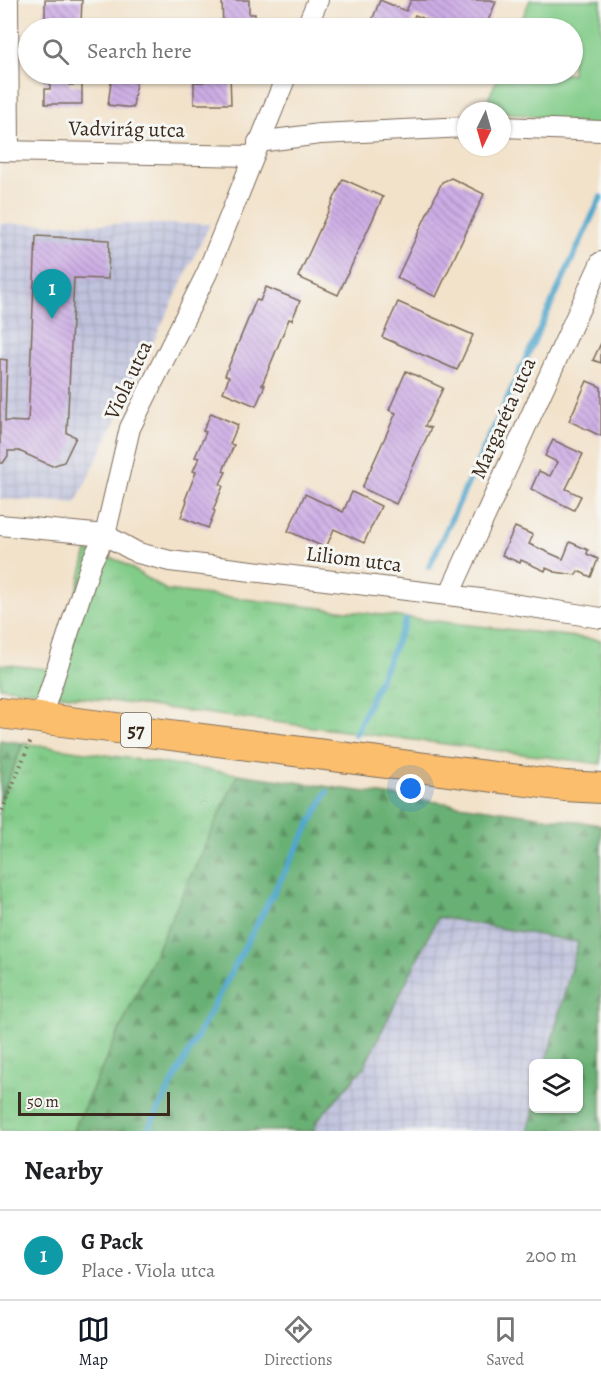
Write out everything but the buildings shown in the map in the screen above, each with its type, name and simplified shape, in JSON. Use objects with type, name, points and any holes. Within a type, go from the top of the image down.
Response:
[{"type":"main road","name":"57","points":[[0,713],[554,784],[601,788]]},
{"type":"street","points":[[4,150],[8,0]]},
{"type":"street","points":[[310,18],[318,0]]},
{"type":"street","name":"Viola utca","points":[[41,718],[91,563],[105,535],[130,428],[207,273],[283,84]]},
{"type":"street","points":[[255,149],[320,134],[457,127]]},
{"type":"street","points":[[511,127],[601,131]]},
{"type":"street","name":"Vadvirág utca","points":[[4,150],[255,149]]},
{"type":"street","name":"Margaréta utca","points":[[449,595],[601,262]]},
{"type":"street","points":[[0,525],[105,535]]},
{"type":"street","name":"Liliom utca","points":[[105,535],[138,553],[170,561],[449,595],[601,618]]},
{"type":"path","points":[[0,816],[41,718]]},
{"type":"shaded area","points":[[0,224],[210,224],[76,503],[0,499]]},
{"type":"shaded area","points":[[438,917],[579,942],[547,1059],[529,1059],[529,1113],[533,1113],[528,1131],[314,1131],[316,1123],[364,1067]]},
{"type":"green space","points":[[530,0],[601,0],[601,127],[511,113],[511,102],[487,102],[495,84],[583,84],[583,18],[522,18]]},
{"type":"green space","points":[[87,551],[120,561],[166,590],[601,640],[601,764],[0,687],[0,664],[57,670]]},
{"type":"green space","points":[[0,740],[23,743],[0,802]]},
{"type":"green space","points":[[23,743],[238,774],[73,1131],[0,1131],[0,802]]},
{"type":"green space","points":[[238,774],[601,825],[601,1131],[528,1131],[533,1113],[583,1113],[583,1059],[547,1059],[578,942],[438,917],[364,1067],[316,1122],[314,1131],[73,1131]]},
{"type":"waterway","points":[[429,567],[601,197]]},
{"type":"waterway","points":[[355,735],[406,620]]},
{"type":"waterway","points":[[147,1131],[327,792]]},
{"type":"place","name":"G Pack","points":[[52,319]]}]
